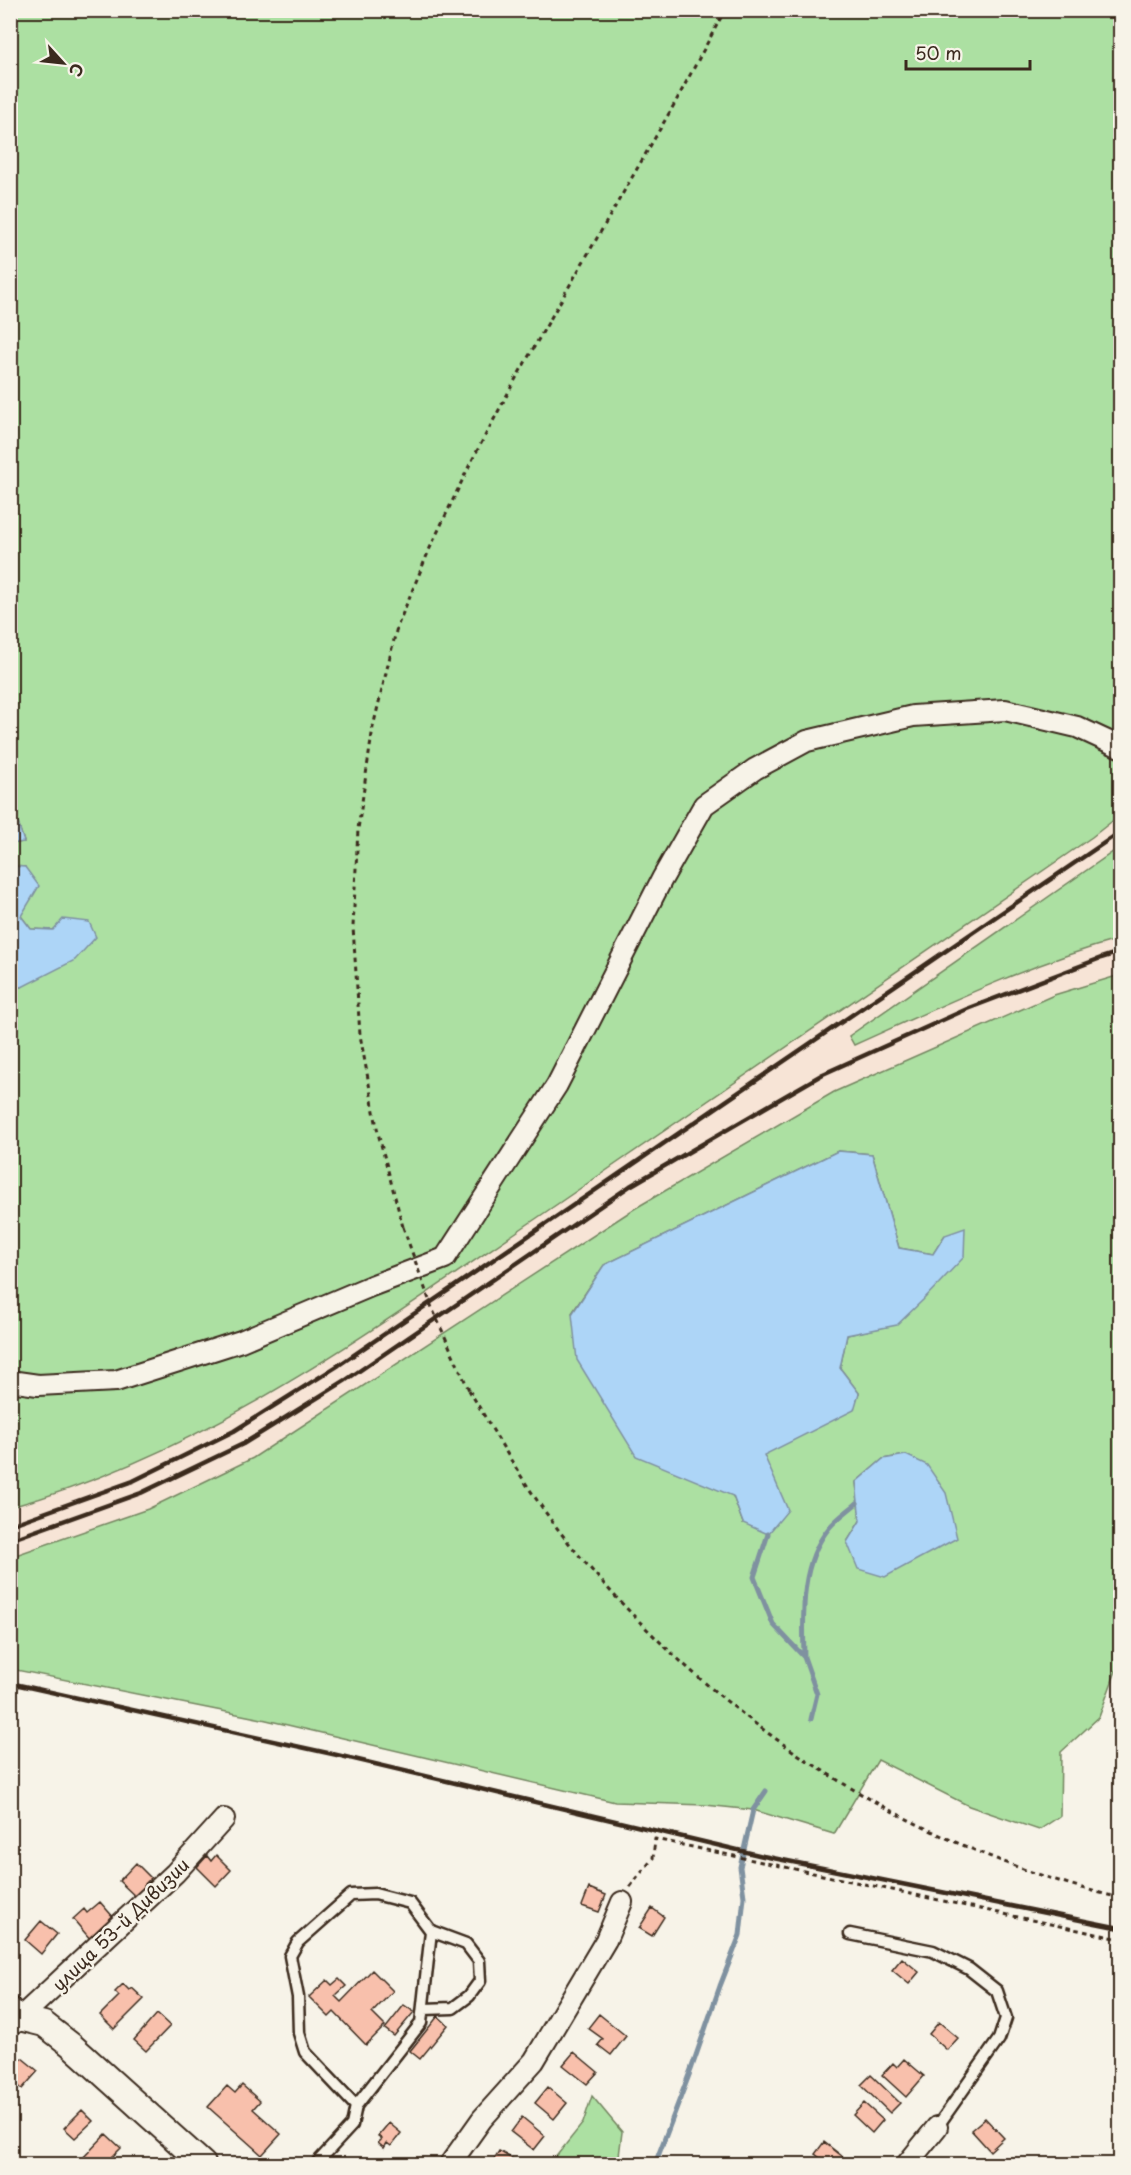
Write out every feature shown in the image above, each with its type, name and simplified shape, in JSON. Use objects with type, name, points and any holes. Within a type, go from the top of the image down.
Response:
[{"type":"street","points":[[10,1382],[38,1385],[116,1381],[241,1341],[371,1286],[445,1258],[557,1085],[662,879],[704,805],[755,769],[807,741],[902,718],[1005,710],[1077,727],[1120,747]]},
{"type":"street","name":"улица 53-й Дивизии","points":[[14,2016],[175,1873],[224,1819]]},
{"type":"street","points":[[450,2164],[482,2119],[534,2061],[606,1940],[622,1902]]},
{"type":"street","points":[[14,2016],[44,2024],[203,2164]]},
{"type":"street","points":[[907,2164],[937,2127]]},
{"type":"lane","points":[[356,2106],[305,2052],[298,2033],[298,1997],[290,1956],[298,1942],[351,1895],[375,1894],[410,1903],[431,1931],[466,1944],[479,1961],[480,1981],[469,1996],[453,2008],[424,2009]]},
{"type":"lane","points":[[316,2164],[352,2125],[356,2106],[421,2023],[431,1931]]},
{"type":"lane","points":[[850,1934],[933,1951],[969,1969],[997,1991],[1006,2018],[999,2039],[937,2127]]},
{"type":"path","points":[[725,10],[675,103],[515,380],[470,464],[397,627],[373,727],[359,818],[353,927],[360,1035],[378,1133],[404,1227],[432,1308],[469,1390],[515,1468],[567,1541],[637,1620],[710,1688],[801,1758],[857,1794],[919,1826],[1049,1879],[1120,1898]]},
{"type":"path","points":[[622,1902],[632,1883],[653,1858],[655,1839],[1120,1939]]},
{"type":"shaded area","points":[[1120,815],[1120,847],[849,1036],[854,1044],[990,984],[1042,964],[1120,939],[1120,975],[1054,995],[834,1092],[634,1209],[253,1458],[148,1509],[11,1557],[11,1507],[131,1464],[225,1419],[295,1380],[578,1190],[1092,837]]},
{"type":"green space","points":[[11,11],[1120,11],[1120,815],[1092,837],[746,1076],[413,1303],[285,1384],[220,1421],[152,1455],[83,1484],[11,1507],[11,986],[22,987],[53,930],[31,929],[21,916],[25,867],[11,866],[11,844],[24,842],[17,820],[10,818]]},
{"type":"green space","points":[[1120,847],[1120,939],[1018,973],[854,1045],[849,1036]]},
{"type":"green space","points":[[1120,975],[1120,1660],[1099,1717],[1061,1752],[1060,1816],[1039,1830],[969,1806],[878,1760],[834,1834],[753,1810],[705,1805],[615,1802],[262,1719],[11,1669],[10,1557],[148,1509],[253,1458],[634,1209],[834,1092],[1054,995]],"holes":[[[838,1151],[872,1154],[899,1248],[933,1254],[945,1235],[897,1324],[847,1335],[840,1368],[859,1393],[763,1455],[787,1510],[743,1523],[733,1496],[572,1313],[604,1265]],[[906,1455],[847,1542],[860,1521],[856,1482],[883,1459]]]},
{"type":"green space","points":[[592,2096],[622,2132],[618,2164],[550,2164],[583,2123]]},
{"type":"water","points":[[11,818],[17,820],[24,842],[11,844]]},
{"type":"water","points":[[11,866],[25,867],[39,886],[21,916],[31,929],[53,930],[63,919],[89,922],[96,937],[75,960],[22,987],[11,986]]},
{"type":"water","points":[[838,1151],[872,1154],[899,1248],[933,1254],[945,1235],[965,1228],[964,1257],[897,1325],[847,1335],[840,1368],[859,1393],[854,1410],[764,1455],[788,1510],[768,1534],[743,1523],[733,1496],[636,1456],[577,1360],[572,1314],[604,1265]]},
{"type":"water","points":[[906,1455],[927,1465],[946,1493],[957,1538],[885,1577],[858,1569],[847,1542],[860,1521],[856,1482],[883,1459]]},
{"type":"building","points":[[216,1855],[231,1870],[216,1886],[197,1867],[207,1856],[211,1861]]},
{"type":"building","points":[[136,1863],[151,1878],[144,1885],[148,1888],[138,1899],[119,1881]]},
{"type":"building","points":[[589,1888],[606,1895],[599,1912],[582,1906]]},
{"type":"building","points":[[100,1902],[115,1919],[91,1940],[73,1919],[84,1909],[87,1913]]},
{"type":"building","points":[[652,1908],[664,1917],[652,1936],[639,1928]]},
{"type":"building","points":[[41,1921],[57,1934],[41,1954],[25,1940]]},
{"type":"building","points":[[902,1958],[919,1972],[909,1984],[892,1970]]},
{"type":"building","points":[[372,1970],[393,1991],[372,2013],[385,2026],[366,2045],[334,2012],[329,2017],[309,1997],[327,1980],[332,1985],[339,1979],[346,1986],[335,1996],[341,2002]]},
{"type":"building","points":[[123,1984],[129,1990],[132,1988],[144,1999],[114,2029],[100,2015],[119,1996],[115,1992]]},
{"type":"building","points":[[404,2005],[414,2012],[394,2036],[385,2029]]},
{"type":"building","points":[[157,2014],[170,2026],[146,2051],[134,2040]]},
{"type":"building","points":[[599,2014],[626,2036],[611,2055],[598,2045],[603,2039],[588,2028]]},
{"type":"building","points":[[438,2016],[448,2025],[420,2059],[410,2051]]},
{"type":"building","points":[[939,2022],[958,2038],[947,2050],[929,2034]]},
{"type":"building","points":[[574,2052],[598,2072],[587,2084],[563,2065]]},
{"type":"building","points":[[22,2058],[38,2071],[22,2089],[10,2079],[10,2072]]},
{"type":"building","points":[[904,2059],[924,2076],[906,2097],[882,2075],[893,2063],[897,2067]]},
{"type":"building","points":[[871,2075],[900,2103],[890,2113],[861,2085]]},
{"type":"building","points":[[242,2085],[260,2101],[253,2109],[281,2134],[262,2155],[208,2107],[227,2086],[235,2093]]},
{"type":"building","points":[[548,2087],[567,2103],[554,2119],[535,2103]]},
{"type":"building","points":[[864,2103],[883,2120],[872,2133],[853,2115]]},
{"type":"building","points":[[82,2110],[93,2121],[75,2138],[64,2128]]},
{"type":"building","points":[[522,2117],[545,2136],[534,2150],[511,2132]]},
{"type":"building","points":[[985,2118],[1004,2138],[990,2151],[971,2130]]},
{"type":"building","points":[[389,2123],[401,2133],[391,2146],[387,2143],[384,2148],[378,2143],[382,2139],[378,2136]]},
{"type":"building","points":[[106,2134],[121,2148],[105,2164],[86,2164],[81,2160]]},
{"type":"building","points":[[824,2142],[847,2160],[843,2164],[828,2164],[815,2154]]},
{"type":"building","points":[[499,2151],[516,2161],[513,2164],[491,2164]]},
{"type":"waterway","points":[[804,1657],[805,1590],[813,1557],[829,1528],[857,1503]]},
{"type":"waterway","points":[[768,1534],[754,1577],[773,1624],[804,1657],[817,1694],[811,1719]]},
{"type":"waterway","points":[[655,2164],[740,1935],[744,1897],[740,1867],[753,1810],[766,1791]]},
{"type":"railway","points":[[10,1525],[133,1481],[234,1431],[339,1365],[1120,832]]},
{"type":"railway","points":[[10,1540],[141,1493],[243,1444],[346,1380],[630,1186],[823,1074],[967,1009],[1120,952]]},
{"type":"railway","points":[[10,1683],[337,1755],[763,1856],[1120,1928]]}]
